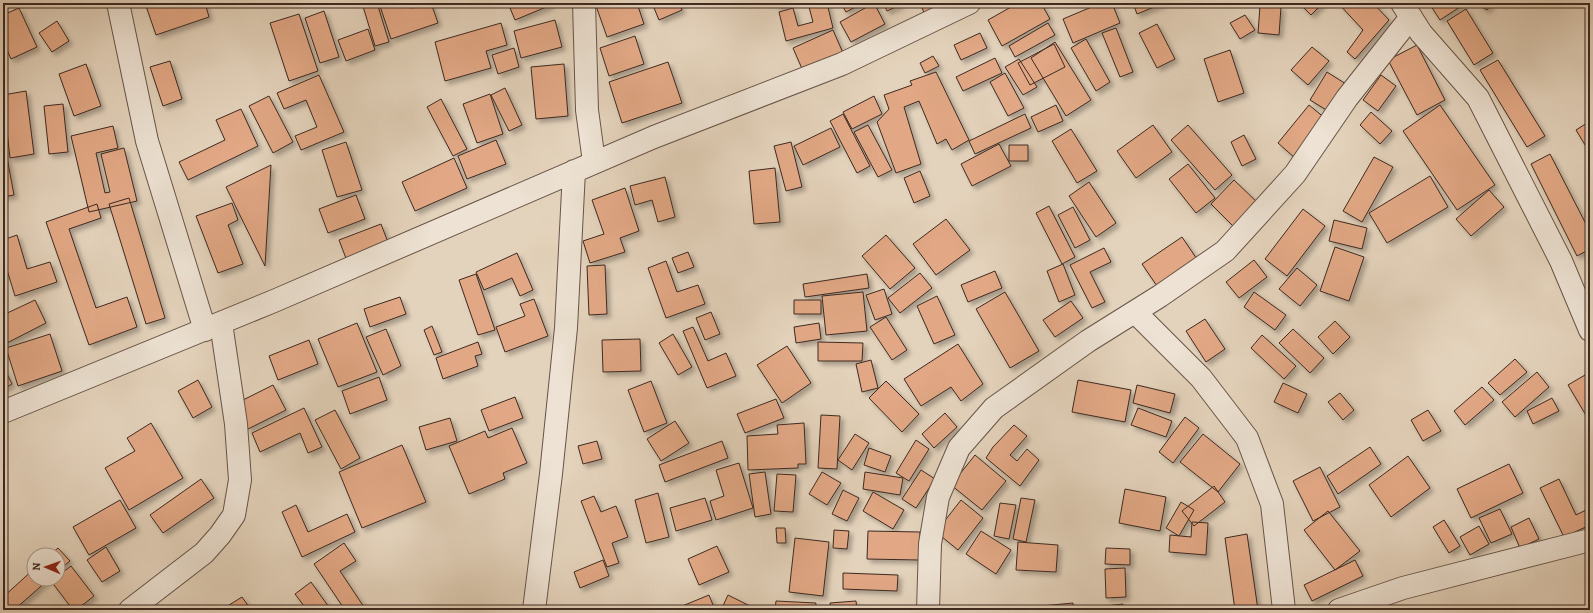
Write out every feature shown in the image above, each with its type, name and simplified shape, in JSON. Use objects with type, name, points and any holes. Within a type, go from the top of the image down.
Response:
[{"type":"street","points":[[118,3],[147,141],[213,326],[237,438],[240,480],[234,515],[220,535],[204,553],[130,610]]},
{"type":"street","points":[[584,3],[587,110],[594,162]]},
{"type":"street","points":[[3,412],[213,326],[594,162],[842,64],[969,3]]},
{"type":"street","points":[[928,610],[930,544],[938,497],[959,448],[994,408],[1088,341],[1135,312],[1225,251],[1295,174],[1406,10],[1421,33],[1478,98],[1561,261],[1590,330]]},
{"type":"street","points":[[534,610],[551,474],[566,328],[574,171]]},
{"type":"street","points":[[1135,312],[1201,378],[1246,438],[1272,504],[1284,610]]},
{"type":"street","points":[[1339,610],[1403,588],[1590,540]]},
{"type":"building","points":[[145,3],[205,3],[209,17],[156,35]]},
{"type":"building","points":[[362,3],[377,3],[389,42],[375,46]]},
{"type":"building","points":[[379,3],[411,3],[412,8],[431,3],[438,23],[391,39]]},
{"type":"building","points":[[508,3],[550,3],[551,5],[515,20]]},
{"type":"building","points":[[595,3],[637,3],[644,24],[607,37]]},
{"type":"building","points":[[652,3],[679,3],[682,10],[659,20]]},
{"type":"building","points":[[776,3],[791,3],[791,4],[776,7]]},
{"type":"building","points":[[808,3],[827,3],[833,28],[786,41],[779,12],[793,8],[798,26],[813,22]]},
{"type":"building","points":[[841,3],[863,3],[846,12]]},
{"type":"building","points":[[874,3],[885,24],[851,42],[840,22]]},
{"type":"building","points":[[883,3],[901,3],[902,4],[887,11]]},
{"type":"building","points":[[920,3],[952,3],[925,15]]},
{"type":"building","points":[[1018,3],[1041,3],[1050,19],[1002,46],[988,20]]},
{"type":"building","points":[[1101,3],[1112,3],[1120,23],[1073,43],[1063,19]]},
{"type":"building","points":[[1133,3],[1164,3],[1137,14]]},
{"type":"building","points":[[1299,3],[1323,3],[1311,15]]},
{"type":"building","points":[[1338,3],[1373,3],[1389,20],[1355,59],[1347,52],[1363,30]]},
{"type":"building","points":[[1429,3],[1466,3],[1440,20]]},
{"type":"building","points":[[1476,3],[1492,3],[1487,10]]},
{"type":"building","points":[[1260,6],[1281,7],[1279,35],[1258,33]]},
{"type":"building","points":[[19,8],[37,47],[11,59],[3,41],[3,15]]},
{"type":"building","points":[[1466,9],[1493,53],[1474,65],[1447,21]]},
{"type":"building","points":[[324,11],[339,57],[320,63],[305,18]]},
{"type":"building","points":[[299,14],[318,71],[289,81],[270,23]]},
{"type":"building","points":[[1245,15],[1255,30],[1240,39],[1230,23]]},
{"type":"building","points":[[555,20],[562,47],[521,58],[514,31]]},
{"type":"building","points":[[57,21],[69,41],[52,52],[39,33]]},
{"type":"building","points":[[501,23],[507,45],[486,51],[491,68],[445,81],[435,42]]},
{"type":"building","points":[[1048,23],[1055,35],[1015,57],[1009,46]]},
{"type":"building","points":[[1157,24],[1175,59],[1157,68],[1139,33]]},
{"type":"building","points":[[1116,28],[1133,72],[1120,77],[1102,33]]},
{"type":"building","points":[[368,29],[375,50],[346,61],[338,40]]},
{"type":"building","points":[[833,30],[843,53],[803,71],[793,48]]},
{"type":"building","points":[[980,33],[987,48],[961,60],[954,45]]},
{"type":"building","points":[[635,36],[644,64],[609,76],[600,48]]},
{"type":"building","points":[[1086,39],[1110,82],[1096,91],[1071,48]]},
{"type":"building","points":[[1055,42],[1091,100],[1066,116],[1031,58]]},
{"type":"building","points":[[1054,44],[1065,67],[1030,85],[1018,63]]},
{"type":"building","points":[[1417,45],[1445,100],[1417,115],[1388,60]]},
{"type":"building","points":[[1312,47],[1329,61],[1308,85],[1291,70]]},
{"type":"building","points":[[514,48],[519,67],[498,74],[492,55]]},
{"type":"building","points":[[1230,50],[1244,93],[1218,102],[1204,59]]},
{"type":"building","points":[[933,56],[939,66],[925,73],[920,63]]},
{"type":"building","points":[[995,58],[1002,73],[963,91],[956,77]]},
{"type":"building","points":[[1019,59],[1037,87],[1023,95],[1005,67]]},
{"type":"building","points":[[1498,60],[1545,136],[1527,147],[1480,70]]},
{"type":"building","points":[[170,61],[182,99],[163,106],[150,67]]},
{"type":"building","points":[[668,62],[682,103],[622,123],[609,82]]},
{"type":"building","points":[[86,64],[101,106],[74,116],[59,74]]},
{"type":"building","points":[[564,64],[568,116],[536,119],[531,67]]},
{"type":"building","points":[[936,72],[969,140],[952,150],[946,139],[937,144],[919,101],[904,107],[921,164],[896,173],[877,122],[889,109],[884,95],[912,85],[910,81]]},
{"type":"building","points":[[1327,72],[1346,84],[1328,111],[1310,100]]},
{"type":"building","points":[[1005,73],[1024,108],[1008,116],[990,82]]},
{"type":"building","points":[[319,75],[344,132],[301,150],[295,136],[317,127],[306,100],[284,109],[277,93]]},
{"type":"building","points":[[1381,75],[1396,86],[1378,111],[1363,100]]},
{"type":"building","points":[[505,88],[522,125],[509,131],[491,95]]},
{"type":"building","points":[[26,91],[34,154],[10,158],[3,95]]},
{"type":"building","points":[[490,94],[503,134],[477,143],[463,104]]},
{"type":"building","points":[[269,96],[293,142],[273,153],[249,106]]},
{"type":"building","points":[[874,96],[882,114],[852,129],[843,112]]},
{"type":"building","points":[[441,99],[467,149],[453,156],[427,107]]},
{"type":"building","points":[[63,104],[68,152],[49,154],[44,106]]},
{"type":"building","points":[[1056,105],[1063,121],[1038,132],[1031,117]]},
{"type":"building","points":[[1309,105],[1326,119],[1295,158],[1278,143]]},
{"type":"building","points":[[1440,105],[1495,185],[1457,210],[1403,131]]},
{"type":"building","points":[[241,109],[258,146],[188,180],[179,162],[225,140],[216,120]]},
{"type":"building","points":[[1371,112],[1392,131],[1380,144],[1360,125]]},
{"type":"building","points":[[843,114],[870,166],[857,173],[830,121]]},
{"type":"building","points":[[1025,114],[1031,128],[975,154],[969,141]]},
{"type":"building","points":[[1590,121],[1590,153],[1576,130]]},
{"type":"building","points":[[868,125],[892,170],[878,177],[854,132]]},
{"type":"building","points":[[1153,125],[1172,152],[1136,178],[1117,151]]},
{"type":"building","points":[[1188,125],[1232,175],[1215,190],[1171,140]]},
{"type":"building","points":[[113,126],[118,148],[96,153],[105,193],[110,192],[101,154],[124,148],[137,201],[89,212],[71,136]]},
{"type":"building","points":[[831,128],[840,147],[803,165],[794,146]]},
{"type":"building","points":[[1071,129],[1097,171],[1077,183],[1052,141]]},
{"type":"building","points":[[1244,135],[1256,159],[1242,166],[1231,142]]},
{"type":"building","points":[[3,136],[14,195],[3,197]]},
{"type":"building","points":[[496,140],[506,164],[467,179],[458,156]]},
{"type":"building","points":[[346,142],[362,190],[337,197],[322,150]]},
{"type":"building","points":[[791,142],[802,187],[786,191],[774,146]]},
{"type":"building","points":[[999,144],[1011,166],[972,186],[961,164]]},
{"type":"building","points":[[1009,145],[1028,145],[1028,161],[1009,161]]},
{"type":"building","points":[[1550,154],[1590,232],[1590,249],[1577,256],[1531,164]]},
{"type":"building","points":[[1374,157],[1393,167],[1362,222],[1343,211]]},
{"type":"building","points":[[454,158],[467,188],[415,211],[402,182]]},
{"type":"building","points":[[1188,164],[1215,198],[1196,213],[1169,179]]},
{"type":"building","points":[[271,165],[265,266],[226,187]]},
{"type":"building","points":[[775,168],[780,222],[754,224],[749,171]]},
{"type":"building","points":[[920,171],[930,196],[914,203],[904,178]]},
{"type":"building","points":[[1430,176],[1448,207],[1387,243],[1369,213]]},
{"type":"building","points":[[665,177],[675,217],[658,222],[652,200],[635,205],[630,186]]},
{"type":"building","points":[[1234,180],[1259,204],[1236,229],[1211,204]]},
{"type":"building","points":[[1089,182],[1116,223],[1096,237],[1069,196]]},
{"type":"building","points":[[625,188],[639,231],[620,238],[625,252],[590,263],[583,241],[604,234],[592,200]]},
{"type":"building","points":[[1489,190],[1504,207],[1471,236],[1456,219]]},
{"type":"building","points":[[356,195],[365,219],[328,233],[319,209]]},
{"type":"building","points":[[129,198],[165,318],[146,324],[109,204]]},
{"type":"building","points":[[232,203],[238,220],[228,225],[243,264],[218,273],[196,216]]},
{"type":"building","points":[[97,204],[101,218],[69,229],[96,308],[127,297],[137,327],[89,345],[46,222]]},
{"type":"building","points":[[1049,206],[1075,257],[1062,264],[1036,213]]},
{"type":"building","points":[[1073,207],[1090,240],[1075,248],[1058,215]]},
{"type":"building","points":[[1303,209],[1325,226],[1287,276],[1265,259]]},
{"type":"building","points":[[946,219],[970,250],[936,275],[913,244]]},
{"type":"building","points":[[1334,220],[1367,228],[1362,249],[1329,241]]},
{"type":"building","points":[[381,224],[389,245],[347,261],[339,240]]},
{"type":"building","points":[[17,235],[27,269],[50,262],[57,282],[15,296],[3,257],[3,240]]},
{"type":"building","points":[[886,235],[915,268],[890,289],[862,256]]},
{"type":"building","points":[[1182,237],[1201,265],[1161,292],[1142,264]]},
{"type":"building","points":[[1335,247],[1364,257],[1349,301],[1320,291]]},
{"type":"building","points":[[1104,248],[1111,262],[1090,272],[1105,302],[1092,308],[1070,265]]},
{"type":"building","points":[[688,252],[694,267],[678,273],[672,258]]},
{"type":"building","points":[[517,253],[533,290],[520,296],[512,278],[484,290],[476,272]]},
{"type":"building","points":[[1254,260],[1267,277],[1239,298],[1226,282]]},
{"type":"building","points":[[666,261],[677,292],[698,285],[705,304],[666,318],[648,268]]},
{"type":"building","points":[[1063,264],[1075,295],[1059,302],[1047,271]]},
{"type":"building","points":[[605,265],[607,314],[589,315],[587,266]]},
{"type":"building","points":[[1297,268],[1317,285],[1300,306],[1279,289]]},
{"type":"building","points":[[995,271],[1002,288],[968,302],[961,285]]},
{"type":"building","points":[[920,273],[932,288],[900,313],[888,298]]},
{"type":"building","points":[[476,274],[495,330],[478,335],[459,280]]},
{"type":"building","points":[[867,274],[869,288],[805,297],[803,284]]},
{"type":"building","points":[[884,289],[892,314],[875,320],[866,295]]},
{"type":"building","points":[[863,292],[867,331],[826,335],[822,296]]},
{"type":"building","points":[[1005,292],[1039,351],[1010,368],[976,309]]},
{"type":"building","points":[[1254,292],[1286,315],[1275,330],[1244,307]]},
{"type":"building","points":[[937,296],[955,335],[934,344],[917,306]]},
{"type":"building","points":[[400,297],[406,314],[370,327],[364,309]]},
{"type":"building","points":[[534,299],[548,336],[505,352],[496,327],[525,316],[520,304]]},
{"type":"building","points":[[35,300],[46,323],[3,345],[3,315]]},
{"type":"building","points":[[794,300],[821,300],[821,314],[794,314]]},
{"type":"building","points":[[1071,301],[1083,318],[1055,337],[1043,320]]},
{"type":"building","points":[[711,312],[720,334],[705,340],[696,318]]},
{"type":"building","points":[[886,317],[907,350],[892,360],[870,327]]},
{"type":"building","points":[[1205,319],[1225,349],[1206,362],[1186,331]]},
{"type":"building","points":[[1335,321],[1350,337],[1333,354],[1318,337]]},
{"type":"building","points":[[357,323],[377,372],[338,387],[318,339]]},
{"type":"building","points":[[819,323],[821,339],[796,343],[794,327]]},
{"type":"building","points":[[432,326],[442,352],[434,355],[424,330]]},
{"type":"building","points":[[693,327],[708,361],[726,353],[736,376],[707,388],[683,331]]},
{"type":"building","points":[[386,329],[401,366],[383,375],[366,337]]},
{"type":"building","points":[[1293,329],[1324,358],[1310,373],[1279,343]]},
{"type":"building","points":[[50,334],[62,371],[18,386],[6,348]]},
{"type":"building","points":[[673,334],[692,367],[678,375],[659,343]]},
{"type":"building","points":[[1262,335],[1296,366],[1284,379],[1251,348]]},
{"type":"building","points":[[640,339],[641,371],[603,372],[602,340]]},
{"type":"building","points":[[309,340],[318,364],[278,380],[269,356]]},
{"type":"building","points":[[478,342],[482,354],[475,356],[478,366],[443,379],[436,358]]},
{"type":"building","points":[[818,342],[863,343],[862,361],[818,361]]},
{"type":"building","points":[[958,344],[983,384],[961,401],[951,387],[921,406],[904,379]]},
{"type":"building","points":[[787,346],[811,383],[782,403],[757,365]]},
{"type":"building","points":[[1515,359],[1527,372],[1500,395],[1488,383]]},
{"type":"building","points":[[871,360],[878,388],[862,392],[856,364]]},
{"type":"building","points":[[3,366],[12,384],[3,389]]},
{"type":"building","points":[[1537,372],[1549,387],[1515,417],[1502,402]]},
{"type":"building","points":[[1585,375],[1590,383],[1590,422],[1568,385]]},
{"type":"building","points":[[379,377],[387,400],[350,414],[342,391]]},
{"type":"building","points":[[198,380],[212,407],[193,418],[178,391]]},
{"type":"building","points":[[1078,380],[1131,390],[1125,422],[1072,412]]},
{"type":"building","points":[[651,381],[667,423],[644,432],[628,390]]},
{"type":"building","points":[[886,381],[919,414],[902,432],[869,398]]},
{"type":"building","points":[[1283,383],[1307,394],[1298,413],[1274,402]]},
{"type":"building","points":[[273,385],[286,410],[248,429],[235,404]]},
{"type":"building","points":[[1137,385],[1175,394],[1170,413],[1133,403]]},
{"type":"building","points":[[1482,387],[1494,400],[1465,425],[1454,411]]},
{"type":"building","points":[[1340,393],[1354,410],[1343,420],[1328,402]]},
{"type":"building","points":[[515,397],[523,418],[489,431],[481,410]]},
{"type":"building","points":[[1552,398],[1559,411],[1533,424],[1527,411]]},
{"type":"building","points":[[776,399],[784,418],[745,433],[737,414]]},
{"type":"building","points":[[304,408],[322,447],[308,453],[300,433],[260,452],[252,433]]},
{"type":"building","points":[[1138,408],[1172,421],[1166,437],[1131,425]]},
{"type":"building","points":[[335,410],[360,458],[341,469],[315,420]]},
{"type":"building","points":[[1428,410],[1441,431],[1423,441],[1411,420]]},
{"type":"building","points":[[945,413],[957,427],[934,448],[922,434]]},
{"type":"building","points":[[821,415],[840,416],[837,469],[818,468]]},
{"type":"building","points":[[1185,417],[1199,428],[1173,463],[1159,452]]},
{"type":"building","points":[[450,418],[457,441],[426,450],[419,427]]},
{"type":"building","points":[[675,421],[689,443],[661,461],[647,439]]},
{"type":"building","points":[[151,423],[183,478],[129,510],[105,468],[135,451],[127,438]]},
{"type":"building","points":[[804,423],[806,464],[798,464],[798,468],[748,470],[747,436],[778,434],[777,425]]},
{"type":"building","points":[[1014,425],[1027,436],[1010,455],[1017,461],[1027,449],[1039,460],[1020,486],[986,458],[993,447]]},
{"type":"building","points":[[512,428],[527,463],[503,473],[505,479],[469,494],[449,446],[485,431],[488,438]]},
{"type":"building","points":[[855,434],[869,443],[852,470],[838,460]]},
{"type":"building","points":[[1203,434],[1240,464],[1218,492],[1180,462]]},
{"type":"building","points":[[916,440],[929,449],[909,481],[896,473]]},
{"type":"building","points":[[597,441],[602,459],[583,464],[578,446]]},
{"type":"building","points":[[722,441],[728,458],[665,482],[659,465]]},
{"type":"building","points":[[402,445],[426,502],[362,528],[339,472]]},
{"type":"building","points":[[1370,447],[1381,464],[1338,494],[1327,476]]},
{"type":"building","points":[[869,448],[891,456],[885,472],[864,465]]},
{"type":"building","points":[[975,455],[1006,481],[982,510],[951,485]]},
{"type":"building","points":[[1408,456],[1430,488],[1391,517],[1369,485]]},
{"type":"building","points":[[739,463],[753,508],[716,520],[710,501],[724,496],[716,470]]},
{"type":"building","points":[[1509,464],[1523,493],[1471,518],[1457,489]]},
{"type":"building","points":[[1320,467],[1340,507],[1313,521],[1293,481]]},
{"type":"building","points":[[921,470],[935,479],[916,508],[902,499]]},
{"type":"building","points":[[765,472],[771,514],[755,517],[749,474]]},
{"type":"building","points":[[822,472],[841,483],[827,505],[809,494]]},
{"type":"building","points":[[865,472],[903,478],[900,495],[863,489]]},
{"type":"building","points":[[777,474],[796,475],[793,512],[774,511]]},
{"type":"building","points":[[201,479],[214,498],[163,533],[150,515]]},
{"type":"building","points":[[1559,479],[1576,515],[1590,508],[1590,525],[1564,537],[1540,488]]},
{"type":"building","points":[[1214,486],[1225,502],[1194,526],[1182,511]]},
{"type":"building","points":[[1125,489],[1166,497],[1160,531],[1119,523]]},
{"type":"building","points":[[843,490],[859,498],[847,521],[832,514]]},
{"type":"building","points":[[873,492],[904,510],[893,529],[863,511]]},
{"type":"building","points":[[658,493],[669,537],[646,543],[635,500]]},
{"type":"building","points":[[594,496],[601,512],[616,506],[628,537],[612,543],[619,563],[607,567],[581,501]]},
{"type":"building","points":[[705,498],[712,520],[676,531],[670,508]]},
{"type":"building","points":[[1021,498],[1035,500],[1026,542],[1013,539]]},
{"type":"building","points":[[120,500],[136,528],[89,555],[73,527]]},
{"type":"building","points":[[961,500],[983,518],[958,550],[936,532]]},
{"type":"building","points":[[1181,502],[1194,510],[1179,536],[1166,528]]},
{"type":"building","points":[[1000,503],[1016,505],[1009,539],[994,536]]},
{"type":"building","points":[[296,505],[308,532],[347,514],[355,532],[302,557],[282,512]]},
{"type":"building","points":[[1500,509],[1512,534],[1491,543],[1479,518]]},
{"type":"building","points":[[1328,511],[1360,551],[1335,570],[1304,530]]},
{"type":"building","points":[[1529,518],[1539,539],[1520,548],[1511,527]]},
{"type":"building","points":[[1444,520],[1460,546],[1449,553],[1433,527]]},
{"type":"building","points":[[1192,522],[1208,523],[1206,555],[1169,552],[1170,535],[1191,537]]},
{"type":"building","points":[[1479,526],[1489,544],[1470,555],[1460,537]]},
{"type":"building","points":[[776,528],[785,528],[786,543],[777,543]]},
{"type":"building","points":[[834,530],[849,531],[847,549],[833,548]]},
{"type":"building","points":[[868,531],[920,532],[919,560],[867,559]]},
{"type":"building","points":[[981,531],[1011,550],[996,574],[966,554]]},
{"type":"building","points":[[1247,534],[1258,610],[1235,610],[1225,538]]},
{"type":"building","points":[[795,538],[829,542],[823,596],[789,592]]},
{"type":"building","points":[[1018,542],[1058,545],[1056,572],[1016,570]]},
{"type":"building","points":[[344,543],[356,561],[340,571],[366,610],[345,610],[314,564]]},
{"type":"building","points":[[717,546],[729,572],[699,585],[688,559]]},
{"type":"building","points":[[106,547],[120,571],[102,582],[87,560]]},
{"type":"building","points":[[1106,548],[1130,549],[1130,565],[1105,564]]},
{"type":"building","points":[[66,557],[70,561],[66,564]]},
{"type":"building","points":[[603,560],[609,576],[580,588],[574,572]]},
{"type":"building","points":[[1355,560],[1363,576],[1312,601],[1304,585]]},
{"type":"building","points":[[71,566],[94,596],[76,610],[73,610],[56,587],[66,587],[66,570]]},
{"type":"building","points":[[1125,568],[1126,597],[1106,598],[1105,569]]},
{"type":"building","points":[[843,573],[898,575],[897,591],[843,589]]},
{"type":"building","points":[[26,576],[26,587],[40,587],[14,610],[3,610],[3,597]]},
{"type":"building","points":[[311,582],[331,610],[307,610],[295,594]]},
{"type":"building","points":[[709,595],[715,610],[675,610],[675,609]]},
{"type":"building","points":[[728,595],[750,606],[749,610],[721,610]]},
{"type":"building","points":[[242,597],[251,610],[221,610]]},
{"type":"building","points":[[776,601],[816,603],[815,610],[775,610]]},
{"type":"building","points":[[856,601],[857,610],[831,610],[830,603]]},
{"type":"building","points":[[1073,603],[1073,610],[1031,610],[1031,607]]},
{"type":"building","points":[[1123,604],[1123,610],[1105,610],[1105,606]]},
{"type":"building","points":[[890,606],[907,608],[907,610],[890,610]]}]
